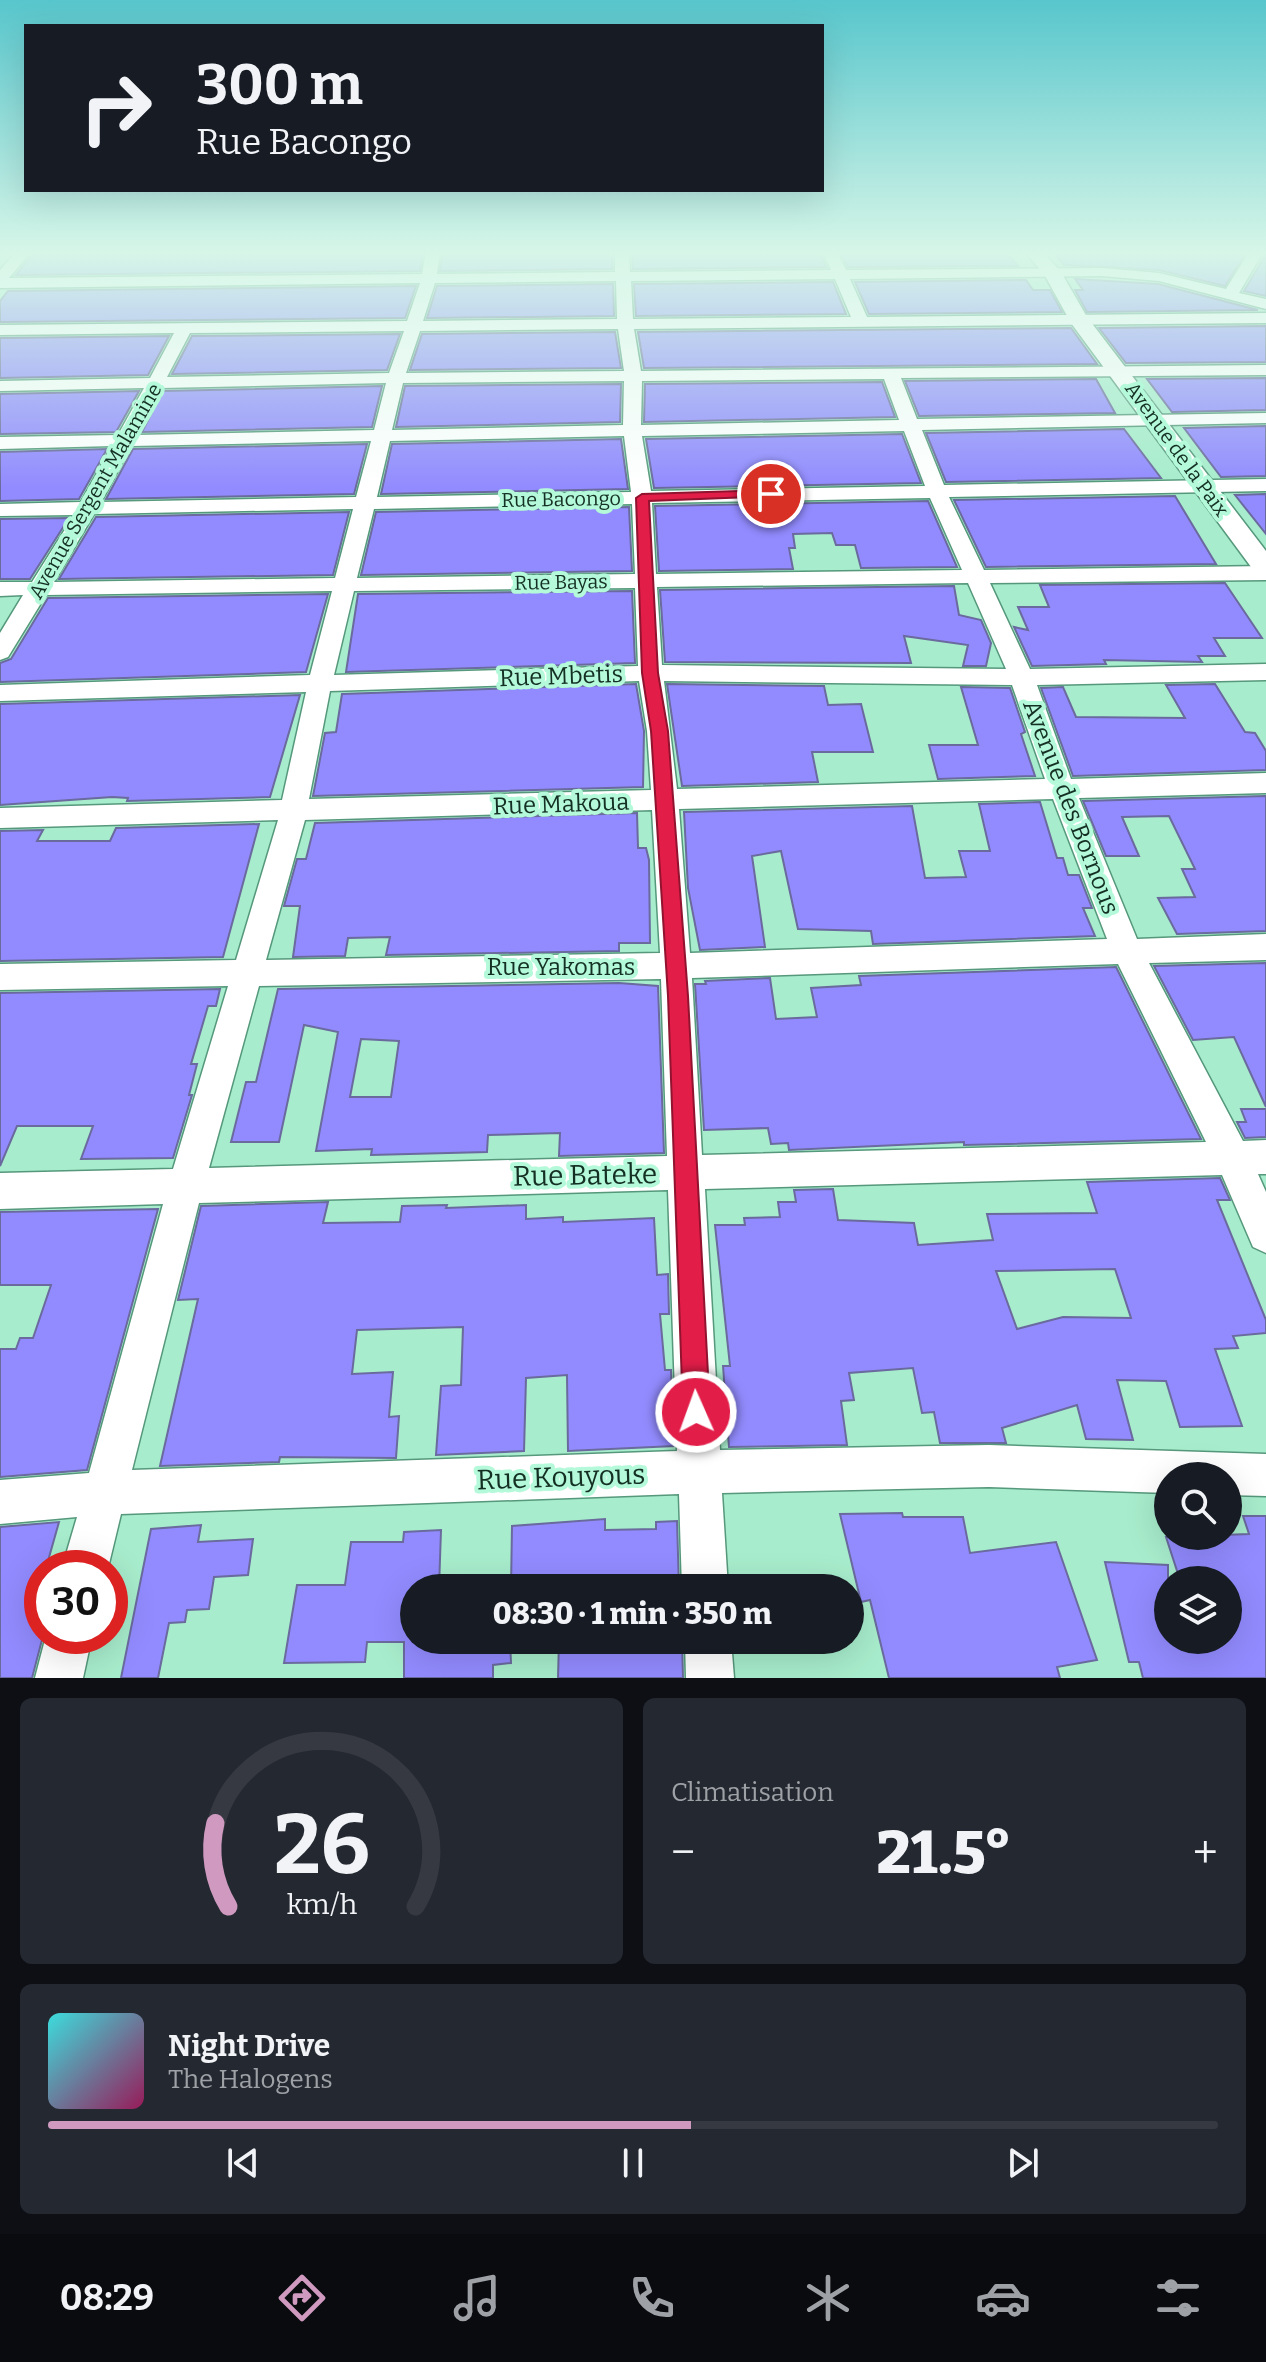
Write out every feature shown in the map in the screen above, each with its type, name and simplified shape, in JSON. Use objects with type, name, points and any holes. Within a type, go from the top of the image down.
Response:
[{"type":"main road","name":"Avenue de la Paix","points":[[1087,330],[1266,571]]},
{"type":"street","name":"Avenue Sergent Malamine","points":[[0,652],[88,508],[184,330]]},
{"type":"street","points":[[89,1550],[186,1185],[245,972],[294,811],[303,752],[396,378],[413,330]]},
{"type":"street","points":[[626,330],[633,375],[632,430],[642,498],[650,673],[660,731],[676,966],[688,1173],[704,1574]]},
{"type":"street","points":[[0,386],[633,375],[1266,370]]},
{"type":"street","name":"Avenue des Bornous","points":[[890,373],[938,494],[1022,677],[1061,788],[1127,951],[1250,1157],[1266,1234]]},
{"type":"street","points":[[0,443],[1266,418]]},
{"type":"street","name":"Rue Bacongo","points":[[0,510],[938,494],[1266,485]]},
{"type":"street","name":"Rue Bayas","points":[[0,589],[345,587],[1266,571]]},
{"type":"street","name":"Rue Mbetis","points":[[0,693],[650,673],[1022,677],[1266,672]]},
{"type":"street","name":"Rue Makoua","points":[[0,818],[1266,783]]},
{"type":"street","name":"Rue Yakomas","points":[[0,977],[676,966],[1266,947]]},
{"type":"street","name":"Rue Bateke","points":[[0,1191],[1250,1157]]},
{"type":"street","name":"Rue Kouyous","points":[[0,1502],[103,1493],[698,1472],[989,1466],[1266,1475]]},
{"type":"street","points":[[59,1678],[65,1654]]},
{"type":"street","points":[[709,1654],[710,1678]]},
{"type":"building","points":[[1073,330],[1097,364],[644,368],[638,332]]},
{"type":"building","points":[[1101,330],[1266,330],[1266,362],[1126,363]]},
{"type":"building","points":[[615,332],[621,368],[410,370],[422,334]]},
{"type":"building","points":[[400,334],[387,370],[172,374],[192,336]]},
{"type":"building","points":[[169,336],[148,375],[0,378],[0,338]]},
{"type":"building","points":[[1266,378],[1266,410],[1172,412],[1147,379]]},
{"type":"building","points":[[1096,379],[1115,413],[919,416],[905,381]]},
{"type":"building","points":[[882,382],[895,417],[644,422],[645,384]]},
{"type":"building","points":[[621,384],[620,422],[396,427],[405,386]]},
{"type":"building","points":[[382,386],[372,427],[142,432],[163,391]]},
{"type":"building","points":[[139,391],[116,432],[0,434],[0,394]]},
{"type":"building","points":[[1266,426],[1266,476],[1221,477],[1184,428]]},
{"type":"building","points":[[1124,429],[1161,478],[946,482],[926,433]]},
{"type":"building","points":[[902,434],[921,483],[654,488],[646,439]]},
{"type":"building","points":[[621,439],[628,489],[381,494],[392,444]]},
{"type":"building","points":[[367,444],[354,494],[106,499],[133,449]]},
{"type":"building","points":[[107,449],[79,499],[0,501],[0,452]]},
{"type":"building","points":[[1266,494],[1266,534],[1235,495]]},
{"type":"building","points":[[1175,496],[1216,564],[986,567],[954,500]]},
{"type":"building","points":[[928,501],[957,567],[861,568],[855,545],[836,545],[832,533],[793,534],[795,548],[789,548],[793,569],[659,571],[655,506]]},
{"type":"building","points":[[629,507],[632,571],[361,575],[376,512]]},
{"type":"building","points":[[349,512],[333,575],[59,579],[96,517]]},
{"type":"building","points":[[69,518],[30,579],[0,579],[0,519]]},
{"type":"building","points":[[1225,583],[1262,638],[1214,638],[1225,656],[1198,656],[1202,662],[1104,660],[1106,664],[1032,666],[1014,627],[1028,630],[1018,607],[1049,607],[1040,585]]},
{"type":"building","points":[[954,586],[959,615],[981,620],[991,643],[986,666],[963,666],[968,645],[904,636],[911,663],[665,662],[660,590]]},
{"type":"building","points":[[632,591],[635,663],[346,672],[358,594]]},
{"type":"building","points":[[328,594],[306,672],[0,682],[0,663],[11,659],[48,598]]},
{"type":"building","points":[[636,684],[644,731],[643,787],[313,796],[325,733],[336,732],[342,694]]},
{"type":"building","points":[[667,684],[824,686],[828,705],[861,704],[873,752],[812,752],[818,782],[682,786]]},
{"type":"building","points":[[1215,684],[1245,732],[1255,733],[1266,751],[1266,770],[1073,776],[1041,688],[1063,687],[1076,717],[1185,718],[1166,685]]},
{"type":"building","points":[[961,687],[1010,688],[1025,732],[1021,734],[1035,776],[938,779],[929,745],[978,745]]},
{"type":"building","points":[[300,695],[270,797],[127,801],[128,798],[112,797],[0,805],[0,704]]},
{"type":"building","points":[[1266,796],[1266,931],[1177,934],[1158,898],[1195,897],[1182,869],[1195,869],[1169,816],[1122,817],[1139,856],[1106,856],[1083,801]]},
{"type":"building","points":[[1040,802],[1057,858],[1063,858],[1068,875],[1079,875],[1092,908],[1083,908],[1095,936],[873,944],[871,931],[798,929],[781,851],[752,856],[765,947],[700,950],[688,888],[684,812],[912,806],[925,878],[966,877],[959,851],[990,851],[979,804]]},
{"type":"building","points":[[637,813],[638,848],[646,848],[649,860],[650,943],[619,943],[619,951],[386,955],[390,937],[348,938],[345,956],[293,957],[300,906],[284,906],[297,859],[306,859],[315,823]]},
{"type":"building","points":[[259,824],[223,957],[0,961],[0,831],[43,830],[37,841],[110,841],[116,828]]},
{"type":"building","points":[[1266,963],[1266,1107],[1234,1037],[1193,1040],[1154,966]]},
{"type":"building","points":[[1116,967],[1201,1139],[964,1145],[964,1142],[789,1150],[788,1143],[771,1144],[768,1128],[704,1130],[695,984],[770,978],[776,1019],[817,1017],[811,988],[861,985],[859,976]]},
{"type":"building","points":[[619,983],[658,986],[664,1153],[559,1156],[560,1133],[488,1135],[487,1152],[371,1155],[372,1149],[316,1151],[338,1032],[304,1025],[279,1142],[231,1142],[246,1082],[256,1082],[278,989]],"holes":[[[361,1039],[399,1041],[391,1097],[350,1097]]]},
{"type":"building","points":[[220,989],[216,1006],[208,1006],[191,1064],[197,1064],[189,1095],[192,1095],[173,1158],[81,1159],[93,1126],[17,1126],[0,1166],[0,993]]},
{"type":"building","points":[[1241,1109],[1266,1109],[1266,1137],[1245,1138],[1237,1122],[1246,1122]]},
{"type":"building","points":[[1220,1178],[1230,1200],[1217,1200],[1266,1320],[1266,1333],[1233,1336],[1238,1348],[1215,1349],[1242,1426],[1180,1427],[1166,1381],[1117,1380],[1133,1440],[1086,1439],[1077,1405],[1002,1428],[1006,1443],[940,1443],[934,1412],[922,1413],[913,1368],[849,1373],[854,1400],[841,1401],[847,1445],[729,1447],[723,1366],[730,1366],[715,1225],[745,1225],[744,1218],[780,1217],[778,1202],[796,1202],[794,1190],[833,1189],[838,1220],[914,1223],[918,1245],[993,1240],[987,1214],[1097,1213],[1087,1182]],"holes":[[[1115,1269],[1131,1318],[1063,1317],[1017,1329],[996,1271]]]},
{"type":"building","points":[[328,1202],[323,1223],[400,1222],[402,1206],[447,1205],[446,1208],[526,1205],[526,1219],[563,1217],[563,1222],[654,1218],[657,1275],[668,1274],[669,1314],[660,1314],[665,1370],[671,1370],[674,1446],[568,1451],[567,1375],[526,1378],[524,1451],[436,1455],[441,1386],[461,1385],[463,1327],[357,1330],[352,1374],[393,1372],[389,1417],[399,1416],[396,1458],[280,1457],[279,1462],[160,1466],[198,1299],[178,1300],[201,1206]]},
{"type":"building","points":[[158,1209],[87,1470],[0,1477],[0,1349],[16,1349],[20,1338],[33,1338],[51,1285],[0,1285],[0,1212]]},
{"type":"building","points":[[902,1513],[903,1517],[963,1517],[970,1553],[1056,1542],[1097,1660],[1057,1667],[1060,1678],[889,1678],[870,1600],[864,1601],[864,1574],[854,1574],[840,1514]]},
{"type":"building","points":[[1243,1516],[1266,1516],[1266,1678],[1143,1678],[1139,1662],[1129,1662],[1105,1562],[1168,1565],[1154,1566],[1154,1654],[1242,1654],[1242,1566],[1175,1566],[1170,1550],[1242,1550],[1242,1534],[1249,1534]]},
{"type":"building","points":[[605,1519],[605,1530],[656,1529],[656,1522],[677,1521],[679,1574],[511,1574],[512,1526]]},
{"type":"building","points":[[59,1522],[51,1550],[24,1550],[24,1654],[38,1654],[32,1678],[0,1678],[0,1527]]},
{"type":"building","points":[[201,1525],[198,1542],[253,1539],[248,1575],[214,1577],[209,1609],[187,1610],[185,1622],[169,1623],[158,1678],[121,1678],[128,1654],[151,1529]]},
{"type":"building","points":[[441,1530],[439,1574],[400,1574],[400,1642],[367,1642],[365,1662],[284,1663],[297,1585],[345,1585],[351,1542],[403,1542],[404,1532]]},
{"type":"building","points":[[404,1654],[511,1654],[511,1663],[493,1665],[493,1678],[404,1678]]},
{"type":"building","points":[[559,1654],[682,1654],[683,1678],[558,1678]]},
{"type":"route","points":[[696,1412],[678,996],[660,731],[650,673],[642,498],[771,494]]}]
